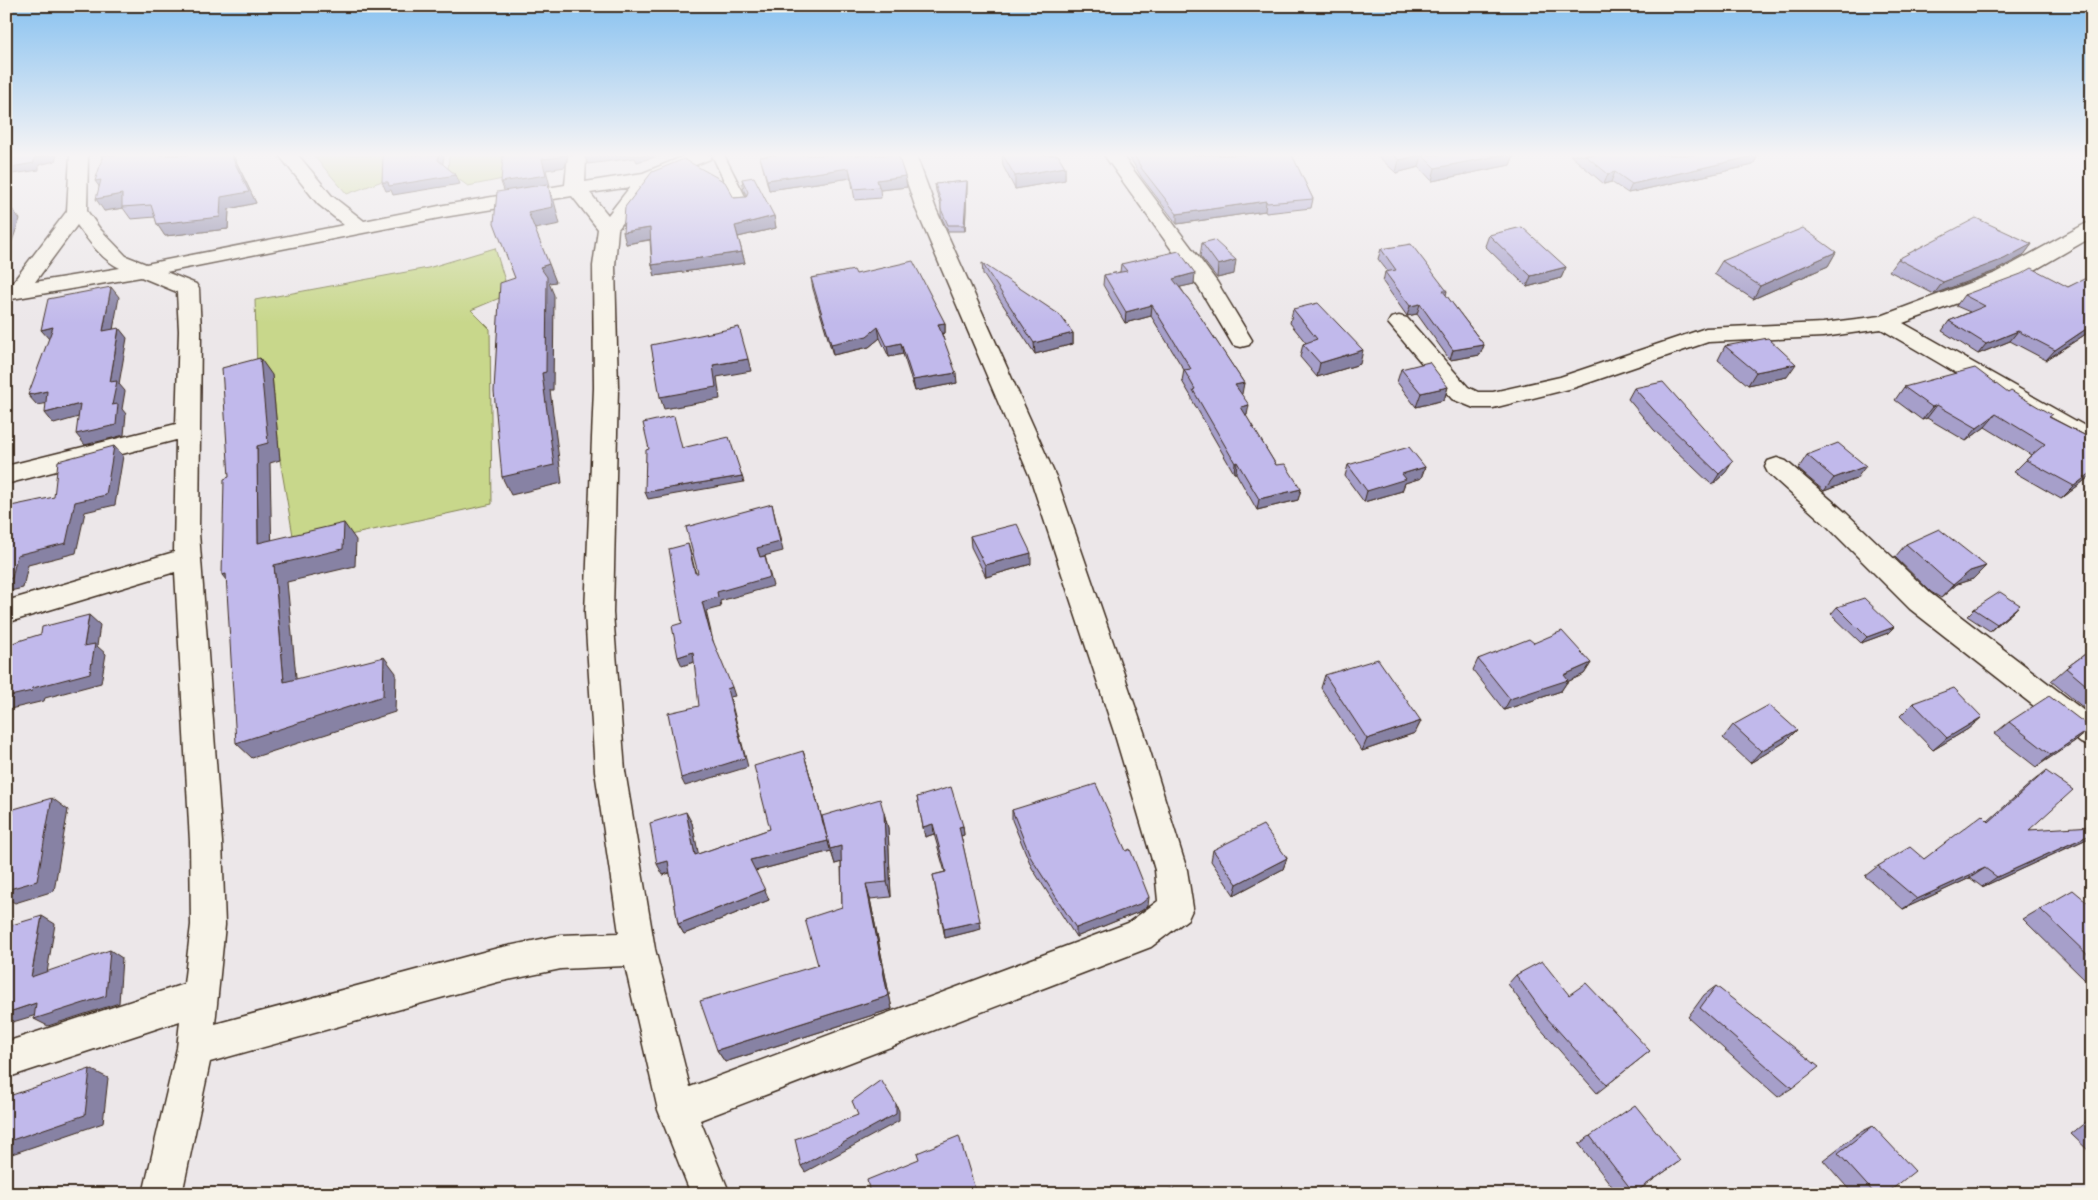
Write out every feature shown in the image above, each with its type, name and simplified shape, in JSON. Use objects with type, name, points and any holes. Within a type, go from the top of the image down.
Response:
[{"type":"street","points":[[11,292],[77,211],[93,233],[119,260],[188,289]]},
{"type":"street","points":[[338,211],[359,227]]},
{"type":"street","points":[[11,292],[226,255],[439,211]]},
{"type":"street","points":[[595,211],[608,229]]},
{"type":"street","points":[[621,211],[608,229],[604,266],[606,388],[599,614],[610,771],[638,949],[677,1110],[711,1194]]},
{"type":"street","points":[[677,1110],[1139,935],[1176,908],[1171,870],[1140,769],[1043,477],[927,211]]},
{"type":"street","points":[[1153,211],[1208,287],[1241,340]]},
{"type":"street","points":[[1399,323],[1460,393],[1474,400],[1493,400],[1565,383],[1706,335],[1823,330],[1885,322],[2004,278],[2092,228]]},
{"type":"street","points":[[188,289],[226,255]]},
{"type":"street","points":[[162,1194],[195,1048],[208,925],[206,842],[186,533],[190,331],[188,289]]},
{"type":"street","points":[[1885,322],[2092,441]]},
{"type":"street","points":[[6,475],[188,429]]},
{"type":"street","points":[[1777,467],[1836,519],[1920,601],[2092,734]]},
{"type":"street","points":[[6,612],[188,558]]},
{"type":"street","points":[[195,1048],[498,965],[560,952],[638,949]]},
{"type":"street","points":[[6,1060],[202,996]]},
{"type":"green space","points":[[495,248],[509,294],[471,310],[490,329],[492,504],[295,547],[280,460],[272,375],[257,369],[255,300],[428,268]]},
{"type":"building","points":[[6,211],[11,211],[6,224]]},
{"type":"building","points":[[153,211],[220,211],[220,217],[157,224]]},
{"type":"building","points":[[495,211],[533,211],[528,212],[549,264],[540,267],[547,277],[546,372],[542,373],[554,465],[502,477],[494,391],[500,283],[515,278],[494,223]]},
{"type":"building","points":[[625,211],[771,211],[774,216],[735,226],[742,252],[652,265],[650,228],[623,232]]},
{"type":"building","points":[[942,211],[965,211],[964,225],[948,225]]},
{"type":"building","points":[[1175,211],[1198,211],[1177,214]]},
{"type":"building","points":[[1976,218],[2032,244],[2004,259],[1943,282],[1898,259]]},
{"type":"building","points":[[1522,227],[1566,267],[1531,276],[1489,235]]},
{"type":"building","points":[[1803,228],[1836,252],[1760,286],[1722,261]]},
{"type":"building","points":[[1214,240],[1236,260],[1218,265],[1202,243]]},
{"type":"building","points":[[1411,244],[1447,291],[1443,291],[1484,345],[1453,350],[1420,304],[1410,306],[1385,272],[1396,270],[1381,249]]},
{"type":"building","points":[[1179,251],[1195,273],[1173,279],[1190,301],[1244,383],[1235,385],[1249,405],[1241,407],[1276,465],[1285,464],[1301,489],[1259,499],[1237,462],[1235,463],[1193,390],[1195,389],[1184,370],[1191,369],[1152,305],[1126,312],[1104,275],[1127,271],[1121,264]]},
{"type":"building","points":[[913,261],[945,323],[938,324],[956,373],[913,380],[901,343],[887,346],[878,327],[867,336],[831,344],[811,278],[854,270],[856,274]]},
{"type":"building","points":[[982,263],[1060,315],[1073,333],[1034,343]]},
{"type":"building","points":[[2032,268],[2068,287],[2090,276],[2092,277],[2092,325],[2055,350],[2018,331],[1986,344],[1949,321],[1985,306],[1964,295],[2021,274]]},
{"type":"building","points":[[111,287],[103,331],[119,328],[110,382],[117,381],[112,405],[118,404],[116,425],[76,434],[80,404],[45,413],[47,391],[28,395],[53,327],[41,330],[48,299]]},
{"type":"building","points":[[1318,303],[1363,350],[1320,363],[1303,344],[1317,339],[1293,309]]},
{"type":"building","points":[[739,327],[748,359],[713,365],[716,387],[660,397],[651,345]]},
{"type":"building","points":[[1768,338],[1796,364],[1756,372],[1725,346]]},
{"type":"building","points":[[260,358],[268,443],[257,446],[258,543],[344,523],[343,549],[274,565],[284,682],[384,657],[383,696],[236,743],[226,574],[222,575],[224,479],[229,477],[222,368]]},
{"type":"building","points":[[1429,362],[1448,387],[1421,393],[1401,369]]},
{"type":"building","points":[[1975,368],[2008,393],[2011,391],[2052,415],[2049,417],[2092,439],[2092,472],[2074,486],[2026,460],[2045,444],[1996,414],[1977,428],[1937,405],[1932,407],[1904,387]]},
{"type":"building","points":[[1663,382],[1733,461],[1719,474],[1661,418],[1634,388]]},
{"type":"building","points":[[674,416],[682,448],[729,437],[742,476],[645,492],[646,450],[649,449],[643,423]]},
{"type":"building","points":[[1838,443],[1866,466],[1834,478],[1807,455]]},
{"type":"building","points":[[114,446],[106,495],[75,502],[66,543],[17,555],[12,578],[6,579],[6,507],[54,497],[58,461]]},
{"type":"building","points":[[1409,447],[1425,467],[1402,474],[1406,479],[1367,491],[1348,465]]},
{"type":"building","points":[[772,504],[780,542],[757,548],[760,557],[765,556],[770,577],[717,592],[718,597],[702,602],[711,636],[732,687],[727,689],[745,758],[681,778],[668,713],[699,706],[693,652],[678,657],[672,626],[682,623],[669,549],[688,544],[695,573],[698,573],[686,527]]},
{"type":"building","points":[[1017,524],[1031,553],[985,565],[970,536]]},
{"type":"building","points":[[1939,529],[1986,566],[1970,571],[1953,585],[1906,544]]},
{"type":"building","points":[[2000,592],[2020,605],[1997,624],[1974,609]]},
{"type":"building","points":[[1864,598],[1894,627],[1867,637],[1837,607]]},
{"type":"building","points":[[89,615],[84,646],[95,644],[90,673],[6,697],[6,645],[41,634],[42,627]]},
{"type":"building","points":[[1562,631],[1591,663],[1564,675],[1568,680],[1510,699],[1478,659],[1529,639],[1534,643]]},
{"type":"building","points":[[2092,649],[2092,690],[2066,668]]},
{"type":"building","points":[[1378,659],[1421,721],[1367,739],[1325,675]]},
{"type":"building","points":[[1954,688],[1982,717],[1947,738],[1913,703]]},
{"type":"building","points":[[2049,696],[2091,728],[2051,755],[2009,722]]},
{"type":"building","points":[[1769,705],[1797,730],[1761,751],[1733,725]]},
{"type":"building","points":[[803,751],[828,841],[750,860],[765,890],[678,924],[668,861],[657,864],[650,823],[686,812],[695,855],[770,829],[754,766]]},
{"type":"building","points":[[2046,771],[2073,790],[2029,830],[2092,826],[2092,834],[1997,877],[1985,868],[1917,899],[1878,866],[1910,847],[1924,859],[1982,815],[1989,822]]},
{"type":"building","points":[[1096,784],[1126,851],[1130,849],[1149,897],[1142,903],[1076,928],[1031,858],[1012,810]]},
{"type":"building","points":[[951,787],[963,826],[959,827],[980,921],[944,929],[933,875],[946,872],[933,824],[923,827],[917,797]]},
{"type":"building","points":[[52,798],[37,881],[6,890],[6,846],[14,809]]},
{"type":"building","points":[[880,799],[884,813],[887,882],[866,884],[888,996],[717,1050],[700,1001],[818,965],[805,919],[842,907],[841,846],[830,849],[822,816]]},
{"type":"building","points":[[1263,825],[1287,858],[1237,884],[1213,850]]},
{"type":"building","points":[[2073,890],[2092,906],[2092,959],[2040,909]]},
{"type":"building","points":[[42,916],[31,977],[110,950],[106,996],[34,1019],[36,1003],[6,1013],[6,957],[12,925]]},
{"type":"building","points":[[1542,961],[1569,995],[1586,983],[1650,1051],[1607,1085],[1546,1017],[1516,975]]},
{"type":"building","points":[[1716,986],[1819,1067],[1792,1088],[1700,1008]]},
{"type":"building","points":[[90,1069],[85,1115],[6,1142],[6,1097]]},
{"type":"building","points":[[881,1080],[896,1104],[896,1114],[801,1166],[795,1139],[858,1115],[852,1101]]},
{"type":"building","points":[[1635,1105],[1680,1161],[1634,1193],[1590,1136]]},
{"type":"building","points":[[1873,1126],[1915,1171],[1886,1194],[1875,1194],[1838,1153]]},
{"type":"building","points":[[959,1136],[975,1189],[963,1194],[870,1194],[867,1180],[919,1159],[917,1153]]},
{"type":"building","points":[[47,1187],[46,1194],[26,1194]]},
{"type":"building","points":[[1173,1188],[1176,1194],[1165,1194]]}]
